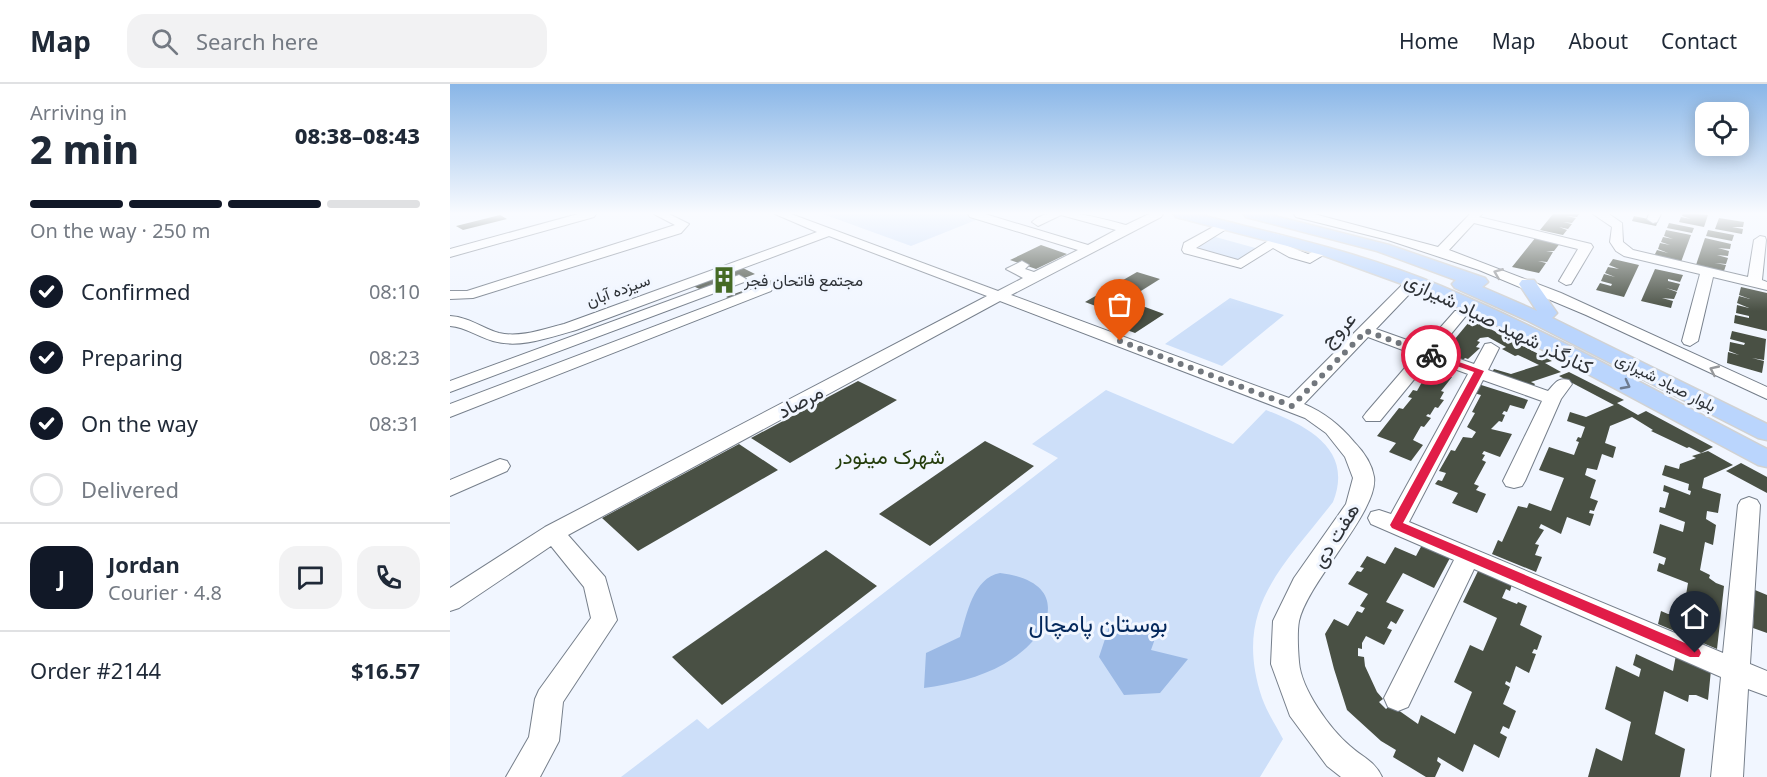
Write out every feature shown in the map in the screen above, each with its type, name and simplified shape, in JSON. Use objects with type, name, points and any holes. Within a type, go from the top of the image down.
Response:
[{"type":"main road","name":"کنارگذر شهید صیاد شیرازی","points":[[1313,246],[1414,281],[1471,306],[1767,459]]},
{"type":"main road","name":"بلوار صیاد شیرازی","points":[[1349,246],[1375,252],[1452,280],[1535,317],[1767,433]]},
{"type":"main road","name":"بلوار صیاد شیرازی","points":[[1375,246],[1422,261],[1548,313],[1737,405],[1767,415]]},
{"type":"main road","points":[[1360,262],[1381,264],[1452,280]]},
{"type":"main road","points":[[1528,285],[1548,313]]},
{"type":"main road","points":[[1540,340],[1620,360]]},
{"type":"street","points":[[450,253],[474,246]]},
{"type":"street","points":[[450,296],[468,296],[625,246]]},
{"type":"street","name":"سیزده آبان","points":[[450,321],[472,324],[491,336],[512,338],[542,334],[570,327],[790,246]]},
{"type":"street","name":"هفت دی","points":[[867,246],[1292,406],[1311,414],[1333,429],[1355,455],[1364,478],[1357,505],[1303,585],[1286,621],[1284,664],[1300,708],[1338,756],[1366,777]]},
{"type":"street","points":[[1080,246],[1089,249]]},
{"type":"street","name":"مرصاد","points":[[450,601],[554,533],[1094,246]]},
{"type":"street","points":[[1189,246],[1189,250],[1238,264],[1246,262],[1261,246]]},
{"type":"street","points":[[1420,246],[1528,285],[1767,394]]},
{"type":"street","points":[[1440,252],[1445,246]]},
{"type":"street","points":[[1566,281],[1585,246]]},
{"type":"street","points":[[1618,246],[1640,257],[1761,285],[1760,246]]},
{"type":"street","points":[[1022,264],[1013,269],[1034,277]]},
{"type":"street","points":[[1690,341],[1707,273]]},
{"type":"street","points":[[450,387],[740,279]]},
{"type":"street","name":"عروج","points":[[1292,406],[1414,281]]},
{"type":"street","points":[[450,411],[766,288]]},
{"type":"street","points":[[1373,417],[1460,314]]},
{"type":"street","points":[[1366,331],[1552,399]]},
{"type":"street","points":[[542,334],[578,361]]},
{"type":"street","points":[[1491,348],[1388,521],[1767,684]]},
{"type":"street","points":[[1514,481],[1552,399],[1563,384]]},
{"type":"street","points":[[450,489],[500,466]]},
{"type":"street","points":[[1727,777],[1749,505]]},
{"type":"street","points":[[522,777],[544,741],[549,699],[604,620],[596,584],[554,533]]},
{"type":"street","points":[[1398,698],[1468,556]]},
{"type":"green space","points":[[1249,246],[1259,249],[1237,261],[1196,250],[1194,247]]},
{"type":"green space","points":[[1230,298],[1284,315],[1222,366],[1165,344]]},
{"type":"green space","name":"بوستان پامچال","points":[[1106,390],[1233,444],[1266,410],[1311,432],[1332,454],[1337,468],[1338,483],[1333,502],[1281,569],[1258,614],[1253,639],[1254,666],[1262,698],[1283,739],[1260,777],[621,777],[697,719],[708,729],[1058,458],[1032,444]]},
{"type":"water","points":[[1000,573],[1023,578],[1038,587],[1046,598],[1048,611],[1044,625],[1021,652],[995,669],[965,680],[924,688],[926,653],[960,637],[977,589],[991,576]]},
{"type":"water","points":[[1110,624],[1157,633],[1151,650],[1188,659],[1160,693],[1124,695],[1099,657]]},
{"type":"building","points":[[1038,246],[1067,254],[1036,269],[1010,260]]},
{"type":"building","points":[[1529,246],[1558,246],[1554,251],[1546,251],[1553,252],[1547,262],[1538,261],[1546,263],[1539,273],[1512,267]]},
{"type":"building","points":[[1659,246],[1687,246],[1681,262],[1654,256],[1657,250],[1668,253],[1658,249]]},
{"type":"building","points":[[1702,246],[1731,246],[1730,249],[1718,248],[1729,251],[1728,256],[1717,255],[1728,258],[1726,264],[1715,263],[1726,265],[1724,271],[1696,265]]},
{"type":"building","points":[[1613,259],[1639,265],[1624,297],[1596,290],[1600,283],[1611,286],[1612,284],[1601,281],[1604,274],[1615,277],[1605,273],[1608,267],[1619,269],[1609,265]]},
{"type":"building","name":"مجتمع فاتحان فجر","points":[[743,268],[755,274],[706,292],[693,286]]},
{"type":"building","points":[[1655,269],[1683,275],[1680,282],[1668,279],[1668,281],[1680,284],[1677,291],[1666,288],[1677,292],[1674,299],[1662,298],[1673,301],[1671,308],[1641,301]]},
{"type":"building","points":[[1137,272],[1160,279],[1109,311],[1085,302]]},
{"type":"building","points":[[772,280],[784,285],[738,303],[726,297]]},
{"type":"building","points":[[1741,287],[1767,293],[1767,331],[1734,323],[1735,315],[1749,318],[1749,316],[1736,313],[1737,305],[1749,308],[1737,303],[1739,296],[1750,299],[1739,295]]},
{"type":"building","points":[[1129,301],[1164,314],[1135,333],[1100,320]]},
{"type":"building","points":[[1475,321],[1552,361],[1545,363],[1561,372],[1531,382],[1535,384],[1531,390],[1489,377],[1494,369],[1511,374],[1539,365],[1502,349],[1506,347],[1488,337],[1477,341],[1480,342],[1476,347],[1480,348],[1468,359],[1465,358],[1462,361],[1444,355],[1450,347],[1446,346],[1451,339],[1454,340],[1469,322]]},
{"type":"building","points":[[1732,331],[1766,339],[1764,360],[1752,358],[1764,361],[1762,373],[1727,363],[1728,352],[1739,355],[1729,351],[1730,342],[1744,345],[1745,343],[1730,339]]},
{"type":"building","points":[[1434,371],[1452,377],[1441,391],[1444,392],[1440,399],[1444,400],[1438,408],[1435,407],[1430,415],[1426,416],[1431,418],[1424,427],[1421,426],[1413,440],[1423,445],[1411,461],[1389,452],[1396,443],[1377,436],[1399,408],[1403,409],[1412,398],[1408,397],[1413,390],[1417,391],[1427,373],[1431,375]]},
{"type":"building","points":[[1569,372],[1624,400],[1617,403],[1638,415],[1646,411],[1713,447],[1701,453],[1687,448],[1651,431],[1653,430],[1632,417],[1610,426],[1605,443],[1616,447],[1613,458],[1602,454],[1597,470],[1587,468],[1585,475],[1596,480],[1590,498],[1598,501],[1594,511],[1590,510],[1589,513],[1594,514],[1590,526],[1567,517],[1561,534],[1541,524],[1539,528],[1544,530],[1535,544],[1539,545],[1535,555],[1542,557],[1536,572],[1492,554],[1498,540],[1502,542],[1518,506],[1527,508],[1529,503],[1551,511],[1564,478],[1539,470],[1549,447],[1574,455],[1579,442],[1576,441],[1578,437],[1581,438],[1585,427],[1567,421],[1570,412],[1586,417],[1614,405],[1559,376]]},
{"type":"building","points":[[858,381],[897,400],[790,463],[751,438]]},
{"type":"building","points":[[1475,383],[1528,400],[1524,409],[1510,405],[1507,412],[1504,411],[1502,414],[1505,415],[1502,422],[1499,421],[1491,429],[1512,434],[1500,457],[1484,451],[1482,454],[1485,455],[1482,460],[1486,462],[1474,484],[1479,486],[1476,490],[1486,494],[1477,513],[1452,503],[1458,493],[1435,484],[1438,480],[1442,481],[1446,473],[1439,471],[1451,450],[1455,451],[1463,437],[1472,438],[1476,432],[1467,427],[1481,395],[1470,392]]},
{"type":"building","points":[[985,441],[1034,466],[930,546],[879,514]]},
{"type":"building","points":[[739,444],[778,470],[638,551],[602,518]]},
{"type":"building","points":[[1708,451],[1733,465],[1704,478],[1702,488],[1721,494],[1718,513],[1707,511],[1706,519],[1716,525],[1713,545],[1705,542],[1700,570],[1710,575],[1709,578],[1716,583],[1724,586],[1717,649],[1658,624],[1661,611],[1668,614],[1683,613],[1688,583],[1657,571],[1659,563],[1664,565],[1666,558],[1653,553],[1660,524],[1683,532],[1685,522],[1659,512],[1660,507],[1665,508],[1669,493],[1663,491],[1664,485],[1690,495],[1691,491],[1688,490],[1689,484],[1662,475],[1665,465],[1679,469],[1680,464],[1696,458],[1692,456]]},
{"type":"building","points":[[1741,463],[1767,477],[1767,493],[1726,471]]},
{"type":"building","points":[[1423,543],[1451,556],[1434,588],[1403,573],[1386,602],[1404,610],[1396,624],[1391,621],[1387,628],[1392,630],[1384,645],[1366,636],[1362,649],[1358,648],[1358,656],[1364,657],[1365,666],[1377,692],[1383,699],[1379,702],[1386,709],[1391,705],[1418,724],[1421,715],[1455,734],[1472,692],[1454,682],[1470,645],[1483,651],[1497,618],[1463,602],[1479,569],[1512,584],[1510,591],[1506,589],[1502,598],[1527,606],[1520,625],[1542,636],[1537,650],[1534,649],[1532,653],[1536,654],[1529,673],[1516,666],[1510,683],[1506,681],[1505,684],[1510,687],[1503,704],[1516,711],[1509,729],[1503,726],[1500,733],[1507,737],[1499,758],[1474,744],[1463,772],[1438,757],[1437,761],[1441,764],[1435,777],[1426,777],[1393,757],[1396,750],[1381,741],[1347,710],[1325,634],[1334,619],[1348,626],[1357,611],[1362,613],[1365,608],[1360,606],[1368,594],[1348,584],[1357,571],[1361,572],[1364,568],[1360,567],[1367,556],[1385,564],[1395,547],[1416,556]]},
{"type":"building","points":[[826,550],[877,586],[722,705],[672,657]]},
{"type":"building","points":[[1755,590],[1767,595],[1767,633],[1753,628]]},
{"type":"building","points":[[1636,654],[1673,671],[1676,655],[1711,670],[1708,700],[1689,695],[1688,702],[1664,691],[1655,734],[1685,749],[1680,777],[1588,777],[1596,748],[1622,761],[1631,722],[1605,709],[1616,666],[1639,677],[1641,669],[1633,665]]},
{"type":"way so far","points":[[1120,341],[1292,406],[1366,331],[1431,355]]},
{"type":"place","name":"مجتمع فاتحان فجر","points":[[724,280]]},
{"type":"district","name":"شهرک مینودر","points":[[890,456]]},
{"type":"route","points":[[1431,355],[1479,371],[1396,525],[1695,653]]}]
